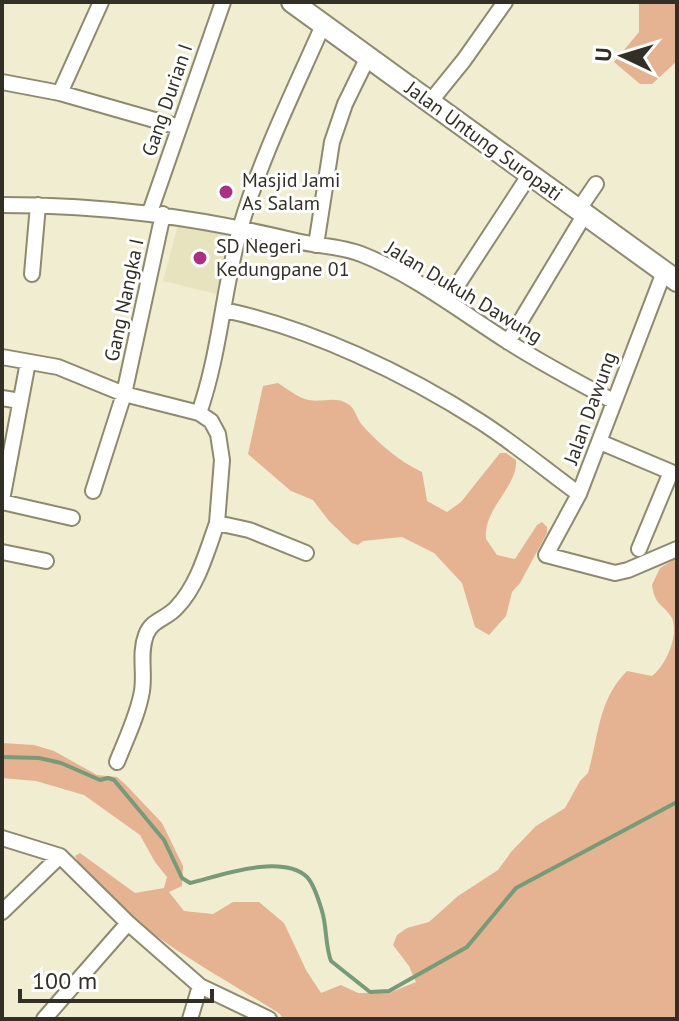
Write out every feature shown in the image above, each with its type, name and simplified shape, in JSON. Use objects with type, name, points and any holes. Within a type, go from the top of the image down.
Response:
[{"type":"main road","name":"Jalan Untung Suropati","points":[[292,2],[671,276]]},
{"type":"street","points":[[60,93],[101,2]]},
{"type":"street","name":"Gang Durian I","points":[[157,213],[179,127],[223,2]]},
{"type":"street","points":[[430,102],[505,2]]},
{"type":"street","points":[[199,413],[211,378],[240,230],[281,121],[323,25]]},
{"type":"street","points":[[316,245],[332,142],[345,104],[368,57]]},
{"type":"street","points":[[2,82],[60,93],[179,127]]},
{"type":"street","points":[[447,301],[530,174]]},
{"type":"street","points":[[508,342],[596,184]]},
{"type":"street","name":"Jalan Dukuh Dawung","points":[[2,205],[72,205],[157,213],[359,253],[447,301],[508,342],[613,401]]},
{"type":"street","points":[[32,274],[38,205]]},
{"type":"street","name":"Gang Nangka I","points":[[124,394],[157,213]]},
{"type":"street","name":"Jalan Dawung","points":[[671,276],[613,401],[579,494],[546,555],[615,573],[677,549]]},
{"type":"street","points":[[224,310],[320,338],[392,373],[480,422],[579,494]]},
{"type":"street","points":[[2,357],[58,367],[124,394],[199,413],[211,421],[218,434],[222,480],[217,523],[199,572],[185,597],[176,609],[150,626],[145,636],[142,691],[117,762]]},
{"type":"street","points":[[28,362],[2,501],[72,518]]},
{"type":"street","points":[[93,491],[124,394]]},
{"type":"street","points":[[2,398],[20,401]]},
{"type":"street","points":[[600,442],[671,472],[639,549]]},
{"type":"street","points":[[217,523],[249,530],[306,553]]},
{"type":"street","points":[[2,552],[46,561]]},
{"type":"street","points":[[2,838],[60,856],[128,923],[200,986],[269,1019]]},
{"type":"street","points":[[2,912],[60,856]]},
{"type":"street","points":[[44,1019],[128,923]]},
{"type":"street","points":[[176,1019],[192,1012],[200,986]]},
{"type":"shaded area","points":[[639,2],[677,2],[677,61],[652,84],[640,84],[614,62],[639,32]]},
{"type":"shaded area","name":"SD Negeri Kedungpane 01","points":[[179,221],[236,235],[221,295],[163,281]]},
{"type":"shaded area","points":[[278,383],[305,399],[338,400],[348,404],[362,425],[382,445],[422,472],[427,501],[447,512],[461,502],[500,453],[506,453],[516,460],[512,479],[490,517],[486,539],[497,555],[515,559],[537,525],[542,522],[547,527],[547,533],[512,592],[506,616],[489,635],[475,627],[462,583],[434,553],[402,537],[363,541],[358,545],[352,543],[313,500],[291,491],[248,454],[263,386]]},
{"type":"shaded area","points":[[677,558],[677,1019],[283,1019],[280,1014],[143,926],[102,890],[75,856],[80,853],[135,893],[164,888],[167,877],[140,835],[84,795],[36,781],[2,778],[2,743],[34,745],[54,751],[97,775],[117,777],[162,823],[183,866],[182,886],[169,892],[184,911],[213,914],[233,902],[259,902],[284,923],[306,970],[321,993],[341,985],[358,993],[389,993],[416,982],[409,966],[393,945],[397,935],[407,928],[429,922],[458,896],[498,870],[536,826],[565,808],[588,773],[605,706],[617,682],[627,671],[652,676],[662,665],[670,650],[674,625],[669,613],[655,597],[652,585],[660,568]]},
{"type":"waterway","points":[[2,757],[39,758],[61,763],[100,780],[114,780],[164,840],[182,878],[190,883],[266,867],[296,870],[307,877],[322,911],[331,961],[370,992],[389,991],[467,947],[516,888],[677,802]]},
{"type":"place","name":"Masjid Jami As Salam","points":[[226,192]]},
{"type":"place","name":"SD Negeri Kedungpane 01","points":[[200,258]]}]
